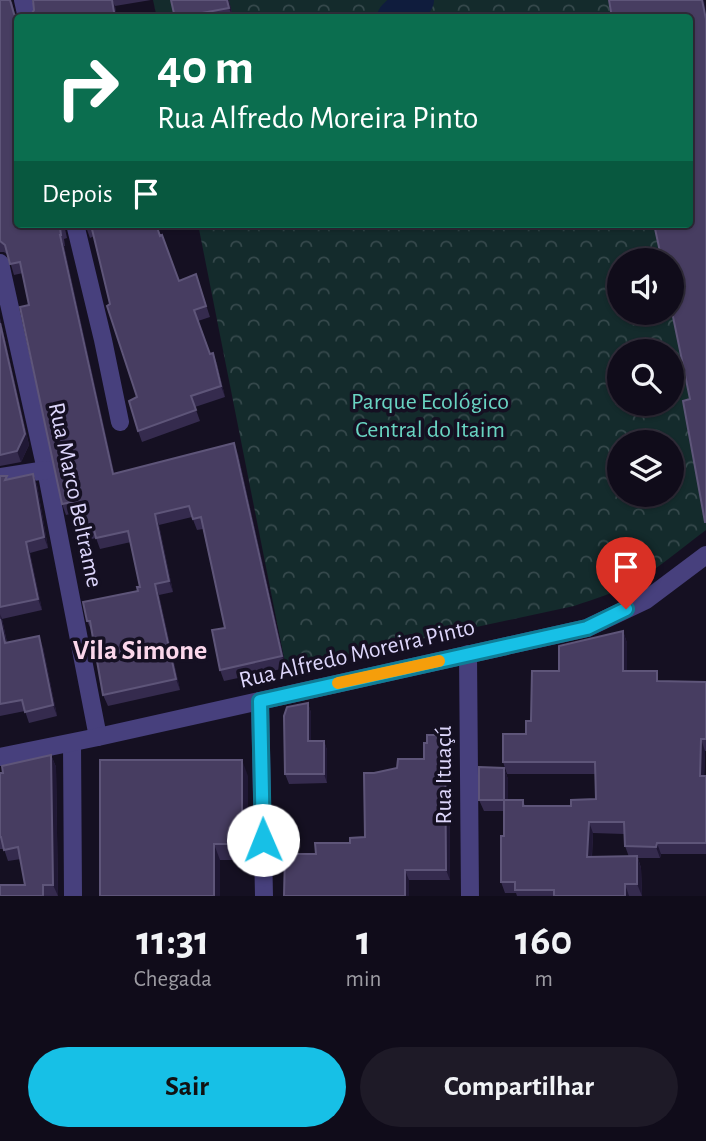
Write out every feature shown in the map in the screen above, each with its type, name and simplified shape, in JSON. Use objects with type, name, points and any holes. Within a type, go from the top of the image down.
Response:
[{"type":"street","points":[[76,228],[120,422]]},
{"type":"street","name":"Rua Marco Beltrame","points":[[0,263],[46,470],[98,737]]},
{"type":"street","points":[[0,477],[46,470]]},
{"type":"street","name":"Rua Alfredo Moreira Pinto","points":[[0,757],[587,628],[646,600],[706,555]]},
{"type":"street","name":"Rua Ituaçú","points":[[468,654],[470,896]]},
{"type":"street","points":[[260,701],[264,896]]},
{"type":"street","points":[[72,743],[73,896]]},
{"type":"green space","points":[[153,0],[612,0],[615,14],[156,14]]},
{"type":"green space","name":"Parque Ecológico Central do Itaim","points":[[199,228],[661,228],[665,248],[607,248],[607,325],[682,325],[706,435],[706,530],[635,582],[574,606],[286,668]]},
{"type":"building","points":[[0,0],[10,0],[14,14],[14,228],[60,228],[113,474],[234,443],[282,656],[220,670],[212,630],[225,628],[201,517],[193,519],[189,506],[155,514],[169,581],[155,584],[176,679],[103,695],[90,621],[87,621],[83,602],[138,591],[137,587],[140,587],[128,531],[96,538],[93,526],[78,529],[72,502],[62,504],[20,307],[29,305],[20,262],[10,264],[5,245],[0,241]]},
{"type":"building","points":[[33,0],[112,0],[114,14],[32,14]]},
{"type":"building","points":[[171,0],[227,0],[229,8],[197,14],[174,14]]},
{"type":"building","points":[[609,0],[702,0],[706,19],[706,522],[684,406],[684,401],[690,399],[684,370],[684,339],[678,339],[675,325],[684,325],[684,248],[659,248],[655,228],[693,228],[693,14],[611,14]]},
{"type":"building","points":[[92,228],[157,228],[179,281],[196,274],[206,306],[194,310],[210,354],[213,353],[221,386],[191,396],[196,410],[138,431],[129,401],[137,397],[107,306],[110,304]]},
{"type":"building","points":[[0,323],[25,434],[17,451],[0,455]]},
{"type":"building","points":[[33,474],[44,537],[26,542],[38,599],[0,607],[0,476],[7,476],[5,480]]},
{"type":"building","points":[[0,619],[5,643],[39,636],[53,705],[25,712],[22,700],[0,704]]},
{"type":"building","points":[[623,631],[623,671],[657,671],[657,681],[706,682],[706,739],[701,739],[700,776],[706,776],[706,843],[657,843],[656,847],[625,846],[624,822],[589,822],[587,857],[637,856],[637,884],[625,884],[625,896],[554,896],[554,890],[515,890],[515,882],[501,882],[504,800],[523,800],[523,806],[571,806],[571,800],[596,799],[595,762],[503,762],[503,734],[526,734],[526,721],[531,721],[532,671],[559,671],[559,646]]},
{"type":"building","points":[[308,703],[308,741],[324,741],[324,774],[285,774],[284,716],[287,707]]},
{"type":"building","points":[[427,735],[445,735],[446,870],[405,870],[405,896],[284,896],[285,854],[316,854],[315,843],[350,843],[350,838],[365,837],[364,773],[397,768],[398,759],[424,759]]},
{"type":"building","points":[[51,755],[53,885],[43,885],[43,896],[0,896],[0,885],[25,885],[18,847],[4,850],[0,837],[2,766]]},
{"type":"building","points":[[100,760],[242,760],[242,844],[214,844],[214,896],[100,896]]},
{"type":"building","points":[[479,767],[504,768],[504,800],[479,800]]},
{"type":"waterway","points":[[400,14],[415,0]]},
{"type":"slow traffic","points":[[338,683],[439,661]]},
{"type":"district","name":"Vila Simone","points":[[140,651]]},
{"type":"route","points":[[263,840],[260,701],[587,628],[626,609]]}]
